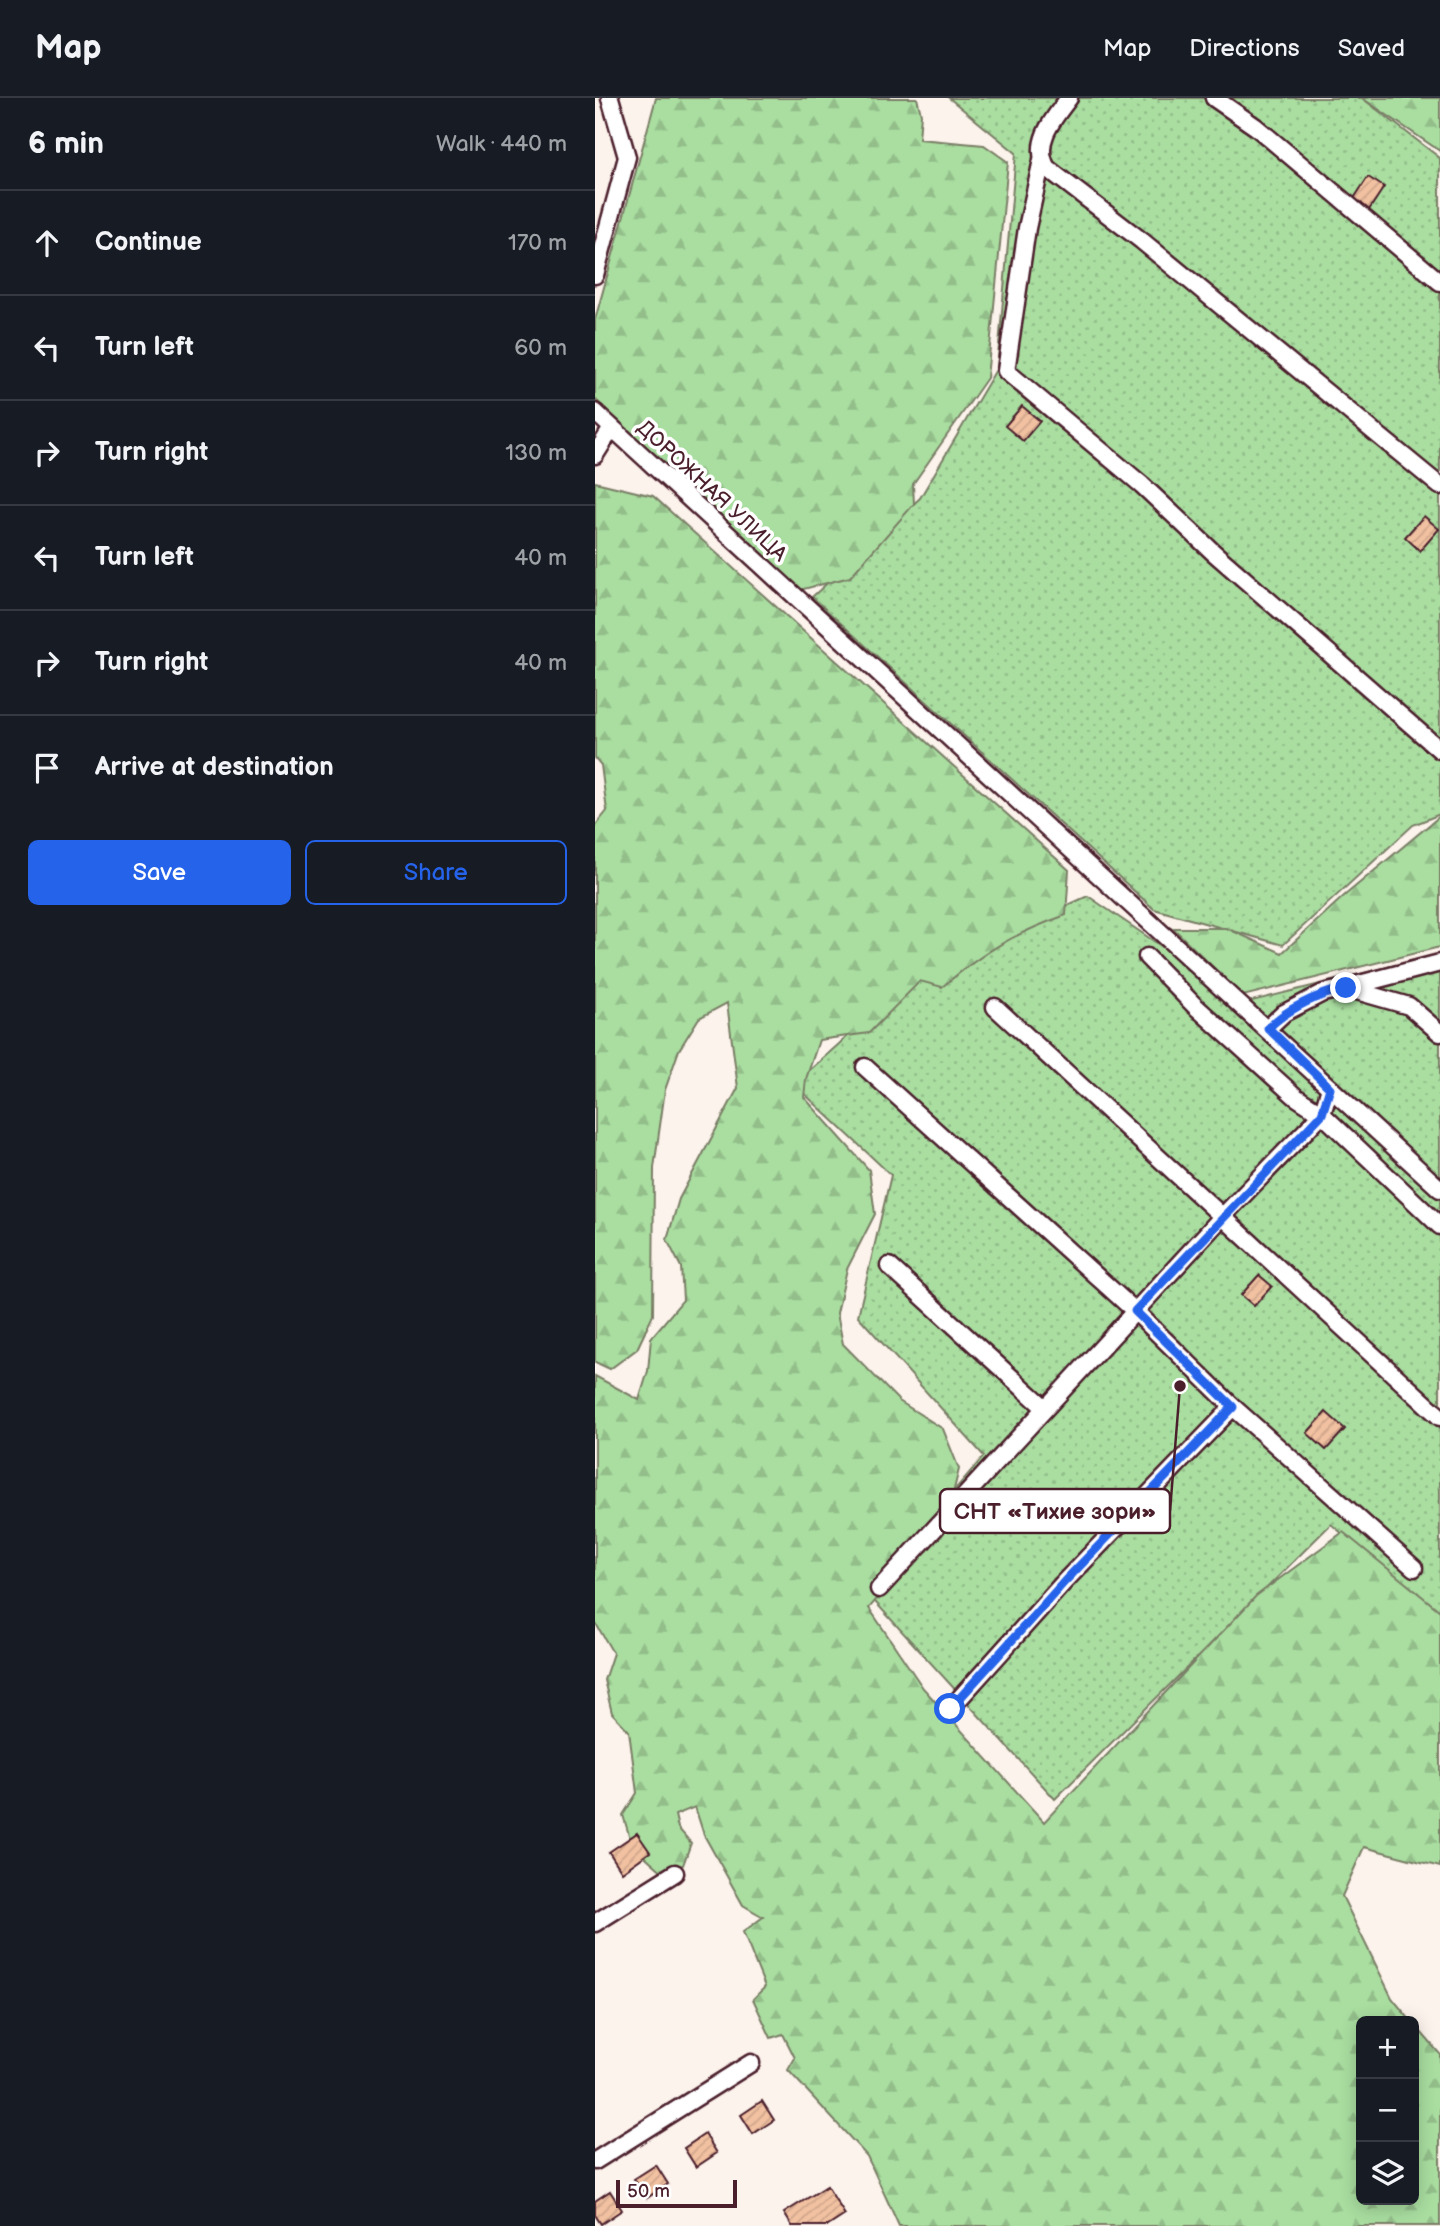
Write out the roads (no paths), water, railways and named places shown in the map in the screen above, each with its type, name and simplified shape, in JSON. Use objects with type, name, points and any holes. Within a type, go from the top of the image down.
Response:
[{"type":"street","points":[[595,275],[627,157],[610,98]]},
{"type":"street","points":[[1069,98],[1039,144],[1042,160],[1047,168],[1142,241],[1440,486]]},
{"type":"street","points":[[1213,98],[1256,127],[1440,282]]},
{"type":"street","points":[[1042,160],[1027,228],[1006,371],[1142,485],[1213,552],[1440,750]]},
{"type":"street","name":"ДОРОЖНАЯ УЛИЦА","points":[[595,412],[1168,942],[1268,1028],[1440,1189]]},
{"type":"street","points":[[595,455],[612,428]]},
{"type":"street","points":[[1147,957],[1194,1005],[1296,1097],[1322,1114],[1440,1226]]},
{"type":"street","points":[[1268,1028],[1284,1013],[1323,993],[1440,963]]},
{"type":"street","points":[[1346,988],[1409,1006],[1440,1033]]},
{"type":"street","points":[[995,1007],[1440,1417]]},
{"type":"street","points":[[865,1067],[1135,1311],[1233,1407],[1414,1568]]},
{"type":"street","points":[[879,1589],[1223,1216],[1322,1114],[1330,1088]]},
{"type":"street","points":[[889,1266],[1045,1408]]},
{"type":"street","points":[[950,1709],[1065,1581],[1233,1407]]},
{"type":"street","points":[[595,1923],[675,1873]]},
{"type":"street","points":[[595,2161],[751,2063]]},
{"type":"place","name":"СНТ «Тихие зори»","points":[[1180,1386]]}]
